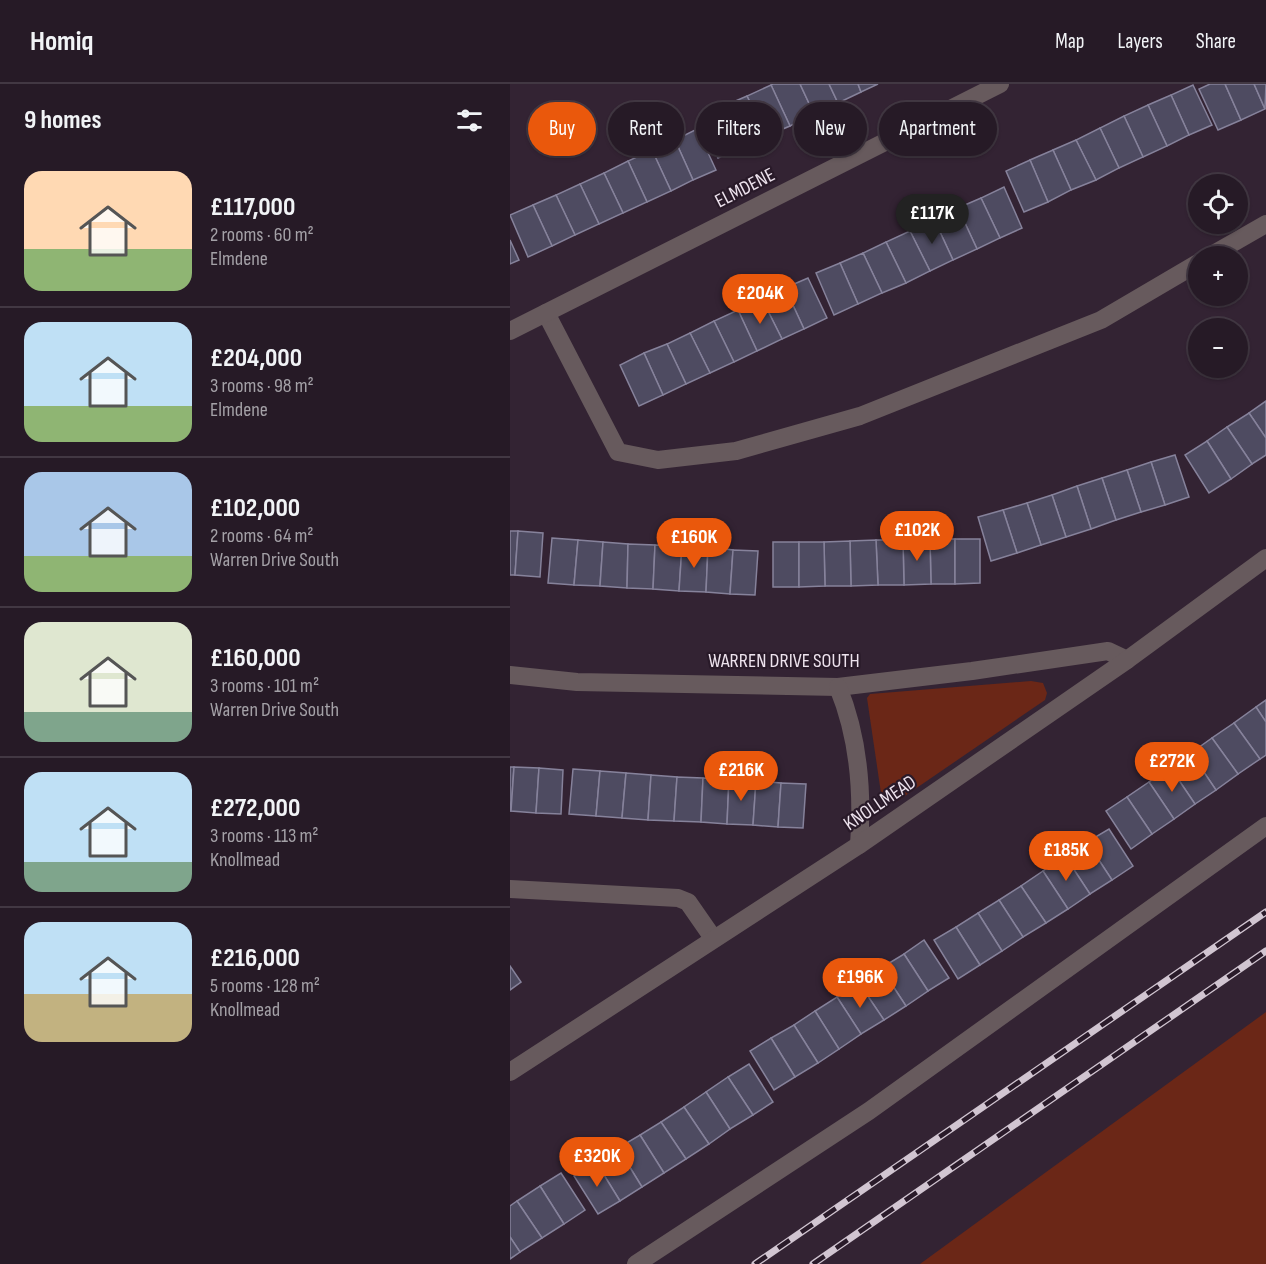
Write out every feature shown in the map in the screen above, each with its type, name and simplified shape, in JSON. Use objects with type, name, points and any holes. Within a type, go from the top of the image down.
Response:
[{"type":"street","name":"ELMDENE","points":[[510,331],[1000,84]]},
{"type":"street","points":[[1228,246],[1266,224]]},
{"type":"street","points":[[546,313],[618,452],[658,460],[736,451],[860,416],[1101,320],[1188,269]]},
{"type":"street","name":"KNOLLMEAD","points":[[510,1072],[859,845],[1127,660],[1266,558]]},
{"type":"street","name":"WARREN DRIVE SOUTH","points":[[510,675],[577,682],[838,687],[1108,651],[1127,660]]},
{"type":"street","points":[[838,687],[850,715],[857,749],[861,810],[859,845]]},
{"type":"street","points":[[636,1264],[869,1111],[1266,826]]},
{"type":"street","points":[[510,889],[678,898],[688,902],[713,938]]},
{"type":"shaded area","points":[[1031,681],[1043,683],[1047,693],[1045,700],[899,800],[893,803],[882,800],[867,698],[870,694]]},
{"type":"shaded area","points":[[1266,1012],[1266,1264],[920,1264]]},
{"type":"building","points":[[800,84],[808,102],[794,102],[794,124],[790,126],[782,109],[782,102],[779,102],[771,85]]},
{"type":"building","points":[[800,84],[829,84],[838,102],[808,102]]},
{"type":"building","points":[[829,84],[858,84],[861,92],[838,102]]},
{"type":"building","points":[[858,84],[878,84],[861,92]]},
{"type":"building","points":[[1210,84],[1225,84],[1241,120],[1218,130],[1199,89]]},
{"type":"building","points":[[1225,84],[1254,84],[1265,109],[1241,120]]},
{"type":"building","points":[[1254,84],[1266,84],[1265,109]]},
{"type":"building","points":[[771,85],[779,102],[750,102],[747,96]]},
{"type":"building","points":[[1193,85],[1212,125],[1189,135],[1171,95]]},
{"type":"building","points":[[1171,95],[1189,135],[1167,146],[1148,105]]},
{"type":"building","points":[[747,96],[750,102],[733,102]]},
{"type":"building","points":[[1148,105],[1167,146],[1143,157],[1124,116]]},
{"type":"building","points":[[782,109],[790,126],[782,129]]},
{"type":"building","points":[[1124,116],[1143,157],[1119,168],[1100,128]]},
{"type":"building","points":[[1100,128],[1119,168],[1096,180],[1076,140]]},
{"type":"building","points":[[696,130],[696,156],[710,156],[716,170],[693,180],[682,156],[684,136]]},
{"type":"building","points":[[1076,140],[1096,180],[1071,190],[1053,150]]},
{"type":"building","points":[[1053,150],[1071,190],[1048,202],[1030,160]]},
{"type":"building","points":[[639,156],[655,156],[671,191],[647,202],[628,161]]},
{"type":"building","points":[[655,156],[682,156],[693,180],[671,191]]},
{"type":"building","points":[[1030,160],[1048,202],[1024,212],[1006,171]]},
{"type":"building","points":[[628,161],[647,202],[623,213],[604,173]]},
{"type":"building","points":[[604,173],[623,213],[599,224],[580,184]]},
{"type":"building","points":[[580,184],[599,224],[575,235],[556,195]]},
{"type":"building","points":[[1004,187],[1022,228],[1000,238],[981,198]]},
{"type":"building","points":[[556,195],[575,235],[552,246],[533,205]]},
{"type":"building","points":[[981,198],[1000,238],[977,249],[958,208]]},
{"type":"building","points":[[533,205],[552,246],[528,257],[510,215]]},
{"type":"building","points":[[958,208],[977,249],[953,260],[934,219]]},
{"type":"building","points":[[934,219],[953,260],[930,271],[910,231]]},
{"type":"building","points":[[910,231],[930,271],[906,283],[886,242]]},
{"type":"building","points":[[510,240],[519,260],[510,264]]},
{"type":"building","points":[[886,242],[906,283],[882,293],[863,253]]},
{"type":"building","points":[[863,253],[882,293],[858,304],[840,263]]},
{"type":"building","points":[[840,263],[858,304],[834,315],[816,273]]},
{"type":"building","points":[[808,278],[827,318],[804,329],[785,288]]},
{"type":"building","points":[[785,288],[804,329],[782,339],[762,299]]},
{"type":"building","points":[[762,299],[782,339],[757,351],[738,310]]},
{"type":"building","points":[[738,310],[757,351],[734,362],[714,321]]},
{"type":"building","points":[[714,321],[734,362],[710,373],[690,333]]},
{"type":"building","points":[[690,333],[710,373],[686,384],[667,344]]},
{"type":"building","points":[[667,344],[686,384],[663,395],[644,353]]},
{"type":"building","points":[[644,353],[663,395],[639,406],[620,365]]},
{"type":"building","points":[[1266,401],[1266,438],[1249,413]]},
{"type":"building","points":[[1249,413],[1266,438],[1266,455],[1252,464],[1227,427]]},
{"type":"building","points":[[1227,427],[1252,464],[1231,479],[1207,441]]},
{"type":"building","points":[[1207,441],[1231,479],[1209,493],[1185,455]]},
{"type":"building","points":[[1175,455],[1189,497],[1165,505],[1151,462]]},
{"type":"building","points":[[1151,462],[1165,505],[1141,512],[1127,470]]},
{"type":"building","points":[[1127,470],[1141,512],[1116,520],[1102,478]]},
{"type":"building","points":[[1102,478],[1116,520],[1091,529],[1077,486]]},
{"type":"building","points":[[1077,486],[1091,529],[1066,537],[1052,495]]},
{"type":"building","points":[[1052,495],[1066,537],[1041,545],[1027,503]]},
{"type":"building","points":[[1027,503],[1041,545],[1017,553],[1003,510]]},
{"type":"building","points":[[1003,510],[1017,553],[991,561],[978,517]]},
{"type":"building","points":[[510,531],[518,531],[515,575],[510,575]]},
{"type":"building","points":[[518,531],[543,533],[540,577],[515,575]]},
{"type":"building","points":[[552,538],[578,540],[574,585],[548,583]]},
{"type":"building","points":[[930,539],[955,539],[955,584],[931,584]]},
{"type":"building","points":[[930,539],[931,584],[904,585],[903,540]]},
{"type":"building","points":[[955,539],[980,539],[980,583],[955,584]]},
{"type":"building","points":[[578,540],[603,542],[600,586],[574,585]]},
{"type":"building","points":[[876,540],[903,540],[904,585],[878,585]]},
{"type":"building","points":[[876,540],[878,585],[851,586],[850,541]]},
{"type":"building","points":[[850,541],[851,586],[825,586],[824,542]]},
{"type":"building","points":[[603,542],[628,544],[627,588],[600,586]]},
{"type":"building","points":[[773,542],[799,542],[799,587],[773,587]]},
{"type":"building","points":[[799,542],[824,542],[825,586],[799,587]]},
{"type":"building","points":[[628,544],[655,545],[653,589],[627,588]]},
{"type":"building","points":[[655,545],[682,546],[679,591],[653,589]]},
{"type":"building","points":[[682,546],[708,547],[706,592],[679,591]]},
{"type":"building","points":[[708,547],[733,550],[730,594],[706,592]]},
{"type":"building","points":[[733,550],[758,551],[755,595],[730,594]]},
{"type":"building","points":[[1266,700],[1266,722],[1256,707]]},
{"type":"building","points":[[1256,707],[1266,722],[1266,755],[1260,759],[1234,723]]},
{"type":"building","points":[[1234,723],[1260,759],[1238,774],[1212,738]]},
{"type":"building","points":[[1212,738],[1238,774],[1216,790],[1191,753]]},
{"type":"building","points":[[1191,753],[1216,790],[1195,804],[1170,767]]},
{"type":"building","points":[[510,767],[514,767],[511,811],[510,811]]},
{"type":"building","points":[[514,767],[539,768],[536,813],[511,811]]},
{"type":"building","points":[[1170,767],[1195,804],[1174,819],[1149,782]]},
{"type":"building","points":[[539,768],[563,770],[561,814],[536,813]]},
{"type":"building","points":[[573,769],[600,771],[596,816],[569,814]]},
{"type":"building","points":[[600,771],[626,773],[622,818],[596,816]]},
{"type":"building","points":[[626,773],[651,775],[648,820],[622,818]]},
{"type":"building","points":[[651,775],[677,777],[674,821],[648,820]]},
{"type":"building","points":[[677,777],[703,778],[701,822],[674,821]]},
{"type":"building","points":[[703,778],[729,779],[727,824],[701,822]]},
{"type":"building","points":[[729,779],[756,781],[753,825],[727,824]]},
{"type":"building","points":[[756,781],[781,783],[778,827],[753,825]]},
{"type":"building","points":[[1149,782],[1174,819],[1152,834],[1127,797]]},
{"type":"building","points":[[781,783],[806,784],[803,828],[778,827]]},
{"type":"building","points":[[1127,797],[1152,834],[1131,849],[1106,811]]},
{"type":"building","points":[[1109,829],[1133,866],[1112,880],[1087,842]]},
{"type":"building","points":[[1087,842],[1112,880],[1090,894],[1065,856]]},
{"type":"building","points":[[1065,856],[1090,894],[1068,909],[1043,871]]},
{"type":"building","points":[[1043,871],[1068,909],[1046,923],[1021,886]]},
{"type":"building","points":[[1021,886],[1046,923],[1023,937],[999,900]]},
{"type":"building","points":[[999,900],[1023,937],[1002,951],[978,913]]},
{"type":"building","points":[[978,913],[1002,951],[980,965],[956,927]]},
{"type":"building","points":[[956,927],[980,965],[958,979],[934,940]]},
{"type":"building","points":[[924,940],[949,978],[928,991],[904,954]]},
{"type":"building","points":[[904,954],[928,991],[906,1006],[881,968]]},
{"type":"building","points":[[510,966],[521,982],[510,990]]},
{"type":"building","points":[[881,968],[906,1006],[884,1020],[859,983]]},
{"type":"building","points":[[859,983],[884,1020],[861,1034],[837,997]]},
{"type":"building","points":[[837,997],[861,1034],[839,1049],[815,1011]]},
{"type":"building","points":[[815,1011],[839,1049],[818,1063],[794,1025]]},
{"type":"building","points":[[794,1025],[818,1063],[795,1077],[771,1038]]},
{"type":"building","points":[[771,1038],[795,1077],[774,1090],[750,1051]]},
{"type":"building","points":[[749,1064],[773,1102],[753,1115],[728,1077]]},
{"type":"building","points":[[728,1077],[753,1115],[730,1129],[706,1092]]},
{"type":"building","points":[[706,1092],[730,1129],[709,1144],[684,1107]]},
{"type":"building","points":[[684,1107],[709,1144],[686,1159],[661,1122]]},
{"type":"building","points":[[661,1122],[686,1159],[664,1173],[640,1135]]},
{"type":"building","points":[[640,1135],[664,1173],[642,1187],[618,1148]]},
{"type":"building","points":[[618,1148],[642,1187],[620,1201],[596,1162]]},
{"type":"building","points":[[596,1162],[620,1201],[598,1214],[574,1176]]},
{"type":"building","points":[[561,1173],[585,1210],[564,1224],[540,1186]]},
{"type":"building","points":[[540,1186],[564,1224],[542,1238],[517,1201]]},
{"type":"building","points":[[517,1201],[542,1238],[520,1252],[510,1237],[510,1206]]},
{"type":"building","points":[[510,1237],[520,1252],[510,1259]]},
{"type":"railway","points":[[755,1264],[1266,912]]},
{"type":"railway","points":[[813,1264],[1266,951]]}]
